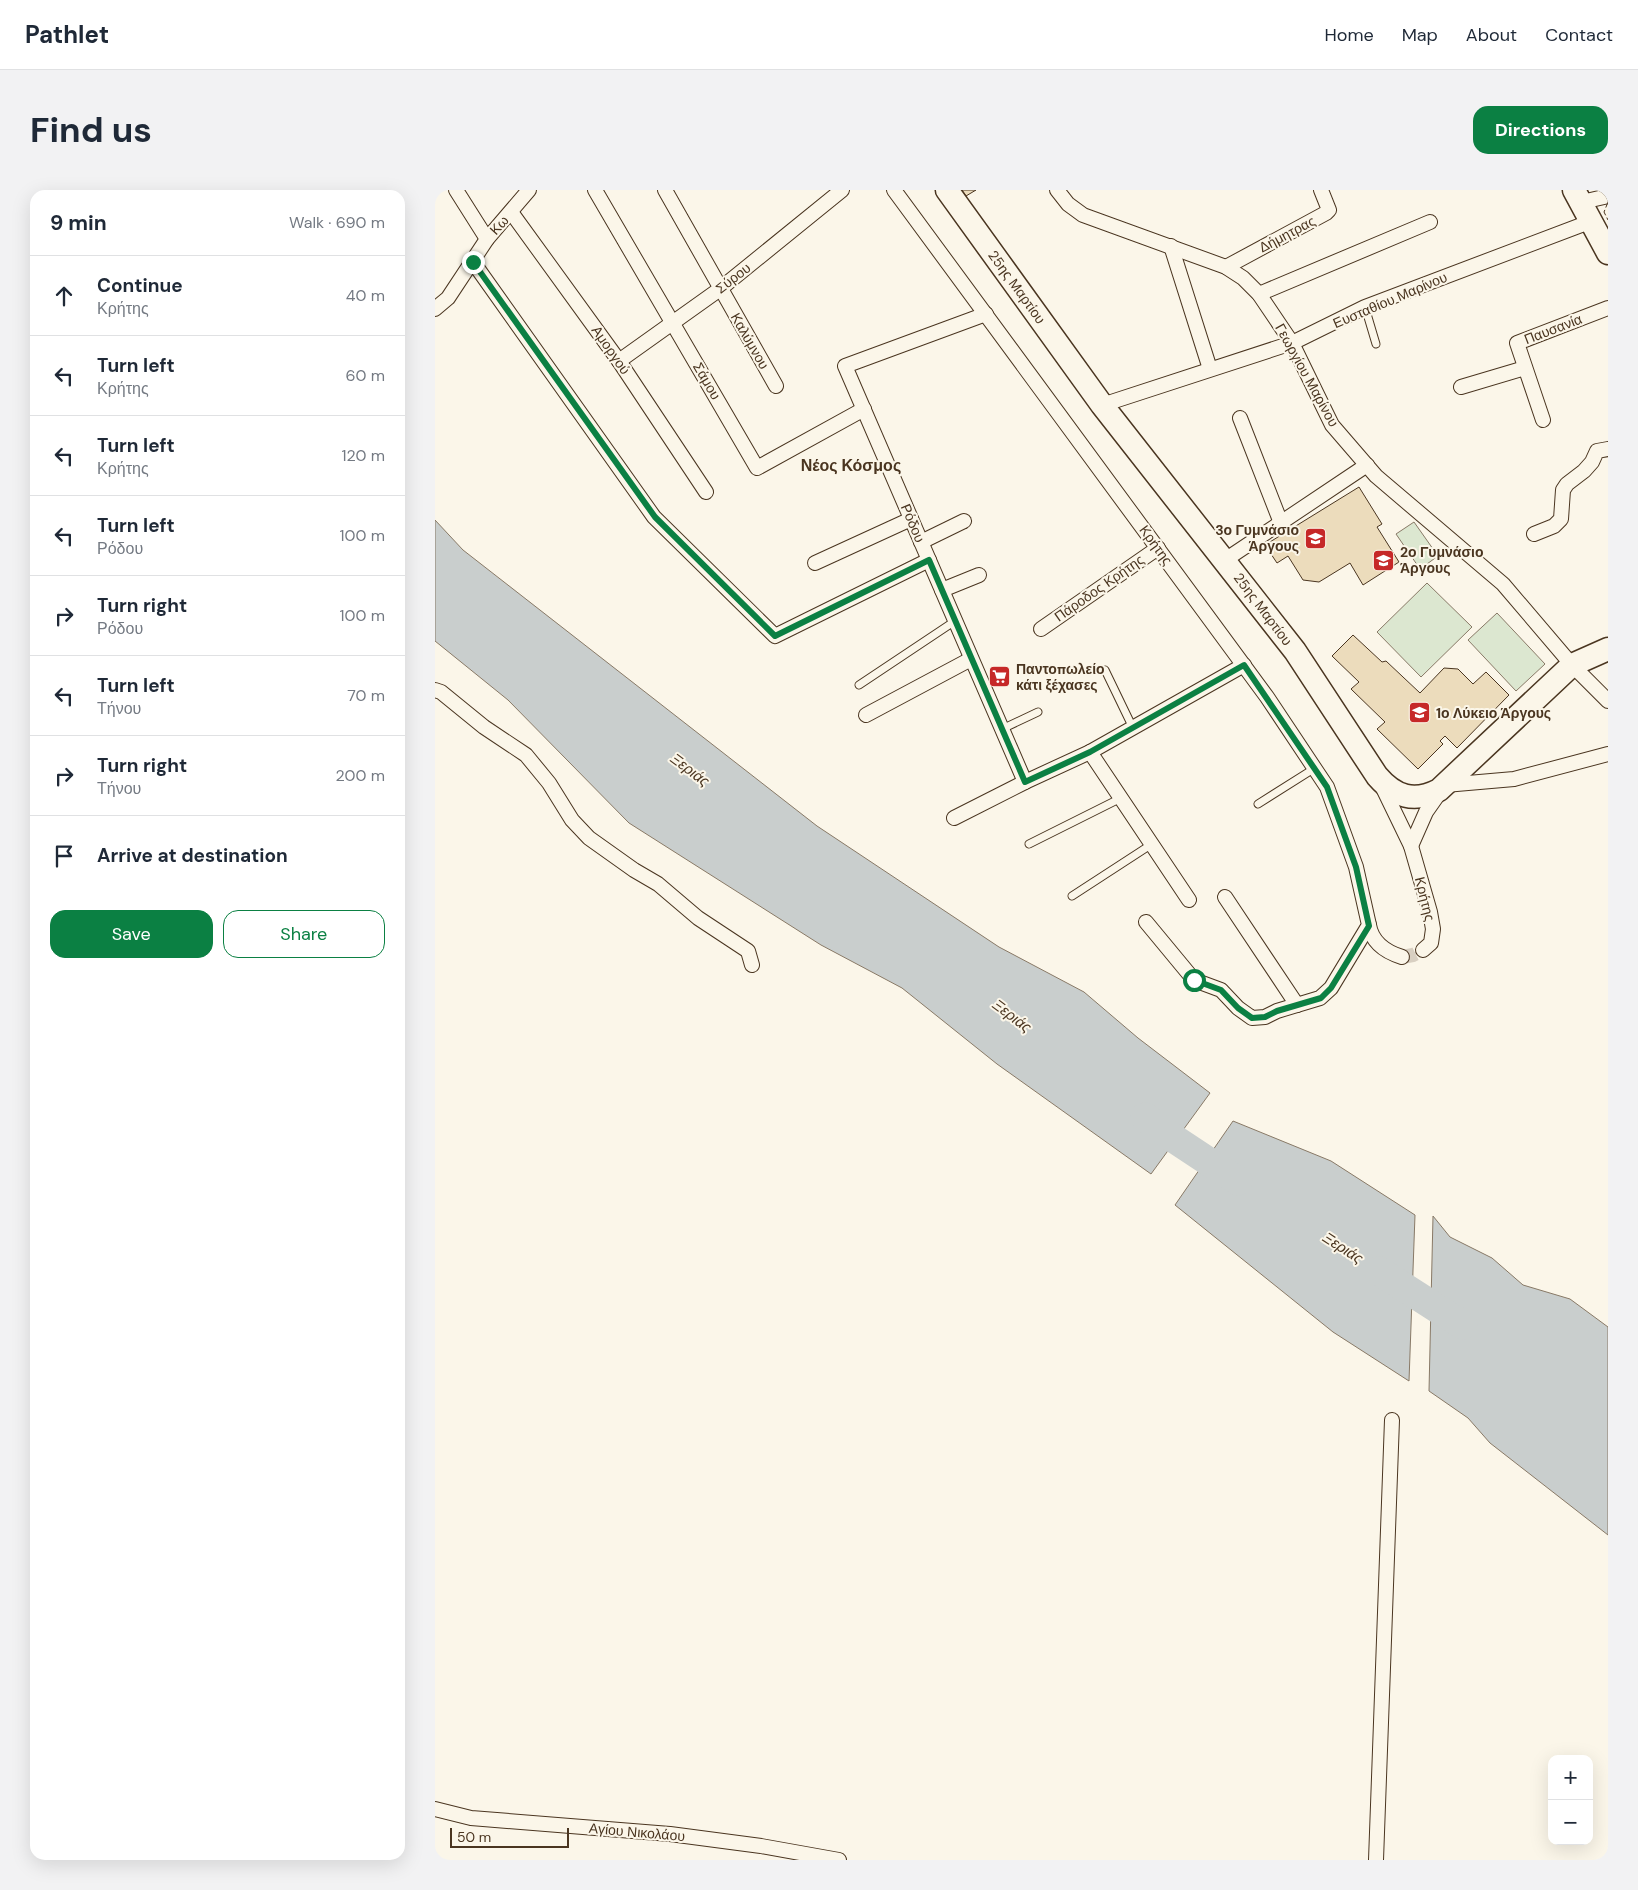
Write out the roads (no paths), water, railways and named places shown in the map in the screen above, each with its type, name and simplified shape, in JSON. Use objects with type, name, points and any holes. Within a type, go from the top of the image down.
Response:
[{"type":"main road","name":"25ης Μαρτίου","points":[[947,190],[1102,405],[1295,651],[1377,776],[1389,788],[1401,796],[1431,794],[1445,785],[1572,665],[1608,649]]},
{"type":"main road","points":[[1583,204],[1608,253]]},
{"type":"street","points":[[456,190],[487,239]]},
{"type":"street","name":"Κω","points":[[435,309],[448,298],[487,239],[529,190]]},
{"type":"street","name":"Σάμου","points":[[595,190],[757,468],[864,409]]},
{"type":"street","name":"Καλύμνου","points":[[665,190],[776,386]]},
{"type":"street","name":"Σύρου","points":[[619,361],[720,289],[842,190]]},
{"type":"street","name":"Κρήτης","points":[[894,190],[1244,665],[1315,768],[1327,787],[1356,867],[1371,934],[1379,945],[1391,953],[1402,957]]},
{"type":"street","name":"Γεωργίου Μαρίνου","points":[[1057,190],[1067,204],[1083,215],[1226,267],[1243,278],[1259,294],[1292,343],[1332,424],[1376,476],[1503,584],[1572,665],[1608,701]]},
{"type":"street","name":"Δήμητρας","points":[[1226,267],[1326,213],[1329,210],[1329,206],[1321,190]]},
{"type":"street","name":"Ευσταθίου Μαρίνου","points":[[1102,405],[1292,343],[1583,204],[1608,196]]},
{"type":"street","name":"Αμοργού","points":[[511,212],[619,361],[706,492]]},
{"type":"street","points":[[1259,294],[1431,222]]},
{"type":"street","points":[[1171,246],[1210,369]]},
{"type":"street","points":[[473,262],[655,517],[775,636],[929,560]]},
{"type":"street","name":"Παυσανία","points":[[1543,420],[1517,343],[1608,308]]},
{"type":"street","name":"Ρόδου","points":[[986,314],[845,366],[1025,782]]},
{"type":"street","points":[[1461,387],[1525,368]]},
{"type":"street","points":[[1241,418],[1281,523]]},
{"type":"street","points":[[1534,534],[1555,526],[1561,520],[1563,490],[1567,484],[1592,462],[1597,451],[1608,449]]},
{"type":"street","points":[[1225,560],[1367,465]]},
{"type":"street","points":[[815,563],[911,519]]},
{"type":"street","points":[[921,542],[964,521]]},
{"type":"street","name":"Πάροδος Κρήτης","points":[[1041,629],[1158,548]]},
{"type":"street","points":[[942,590],[979,575]]},
{"type":"street","points":[[866,715],[971,659]]},
{"type":"street","points":[[954,818],[1090,752],[1244,665]]},
{"type":"street","points":[[435,690],[441,692],[484,727],[526,755],[549,783],[572,820],[589,838],[634,870],[658,884],[698,918],[748,951],[752,965]]},
{"type":"street","points":[[1090,752],[1189,900]]},
{"type":"street","points":[[1411,846],[1426,812],[1445,785],[1514,779],[1608,754]]},
{"type":"street","name":"Κρήτης","points":[[1377,776],[1411,846],[1430,912],[1433,929],[1431,943],[1423,950]]},
{"type":"street","points":[[1225,897],[1297,1005]]},
{"type":"street","points":[[1147,922],[1194,980],[1221,990],[1238,1008],[1252,1018],[1265,1017],[1321,998],[1331,988],[1369,926]]},
{"type":"street","points":[[1376,1860],[1392,1420]]},
{"type":"street","name":"Αγίου Νικολάου","points":[[435,1809],[471,1818],[670,1834],[761,1846],[839,1860]]},
{"type":"lane","points":[[1365,307],[1376,344]]},
{"type":"lane","points":[[859,685],[955,621]]},
{"type":"lane","points":[[1105,670],[1133,728]]},
{"type":"lane","points":[[1002,729],[1038,712]]},
{"type":"lane","points":[[1258,804],[1315,768]]},
{"type":"lane","points":[[1029,844],[1121,798]]},
{"type":"lane","points":[[1072,896],[1151,844]]},
{"type":"water","points":[[435,520],[463,550],[817,826],[999,947],[1084,992],[1138,1038],[1210,1093],[1151,1174],[997,1064],[902,988],[821,945],[629,823],[508,700],[435,641]]},
{"type":"water","points":[[1233,1121],[1331,1161],[1415,1215],[1409,1381],[1333,1332],[1175,1205]]},
{"type":"water","points":[[1433,1216],[1450,1237],[1492,1258],[1523,1285],[1570,1299],[1608,1327],[1608,1535],[1490,1443],[1468,1418],[1429,1391]]},
{"type":"waterway","name":"Ξεριάς","points":[[1145,1117],[1238,1181]]},
{"type":"waterway","name":"Ξεριάς","points":[[1379,1271],[1463,1325]]},
{"type":"tunnel","points":[[1402,957],[1413,955],[1423,950]]},
{"type":"place","name":"3ο Γυμνάσιο Άργους","points":[[1315,538]]},
{"type":"place","name":"2ο Γυμνάσιο Άργους","points":[[1384,560]]},
{"type":"place","name":"Παντοπωλείο κάτι ξέχασες","points":[[1000,677]]},
{"type":"place","name":"1ο Λύκειο Άργους","points":[[1420,713]]},
{"type":"district","name":"Νέος Κόσμος","points":[[851,465]]}]
